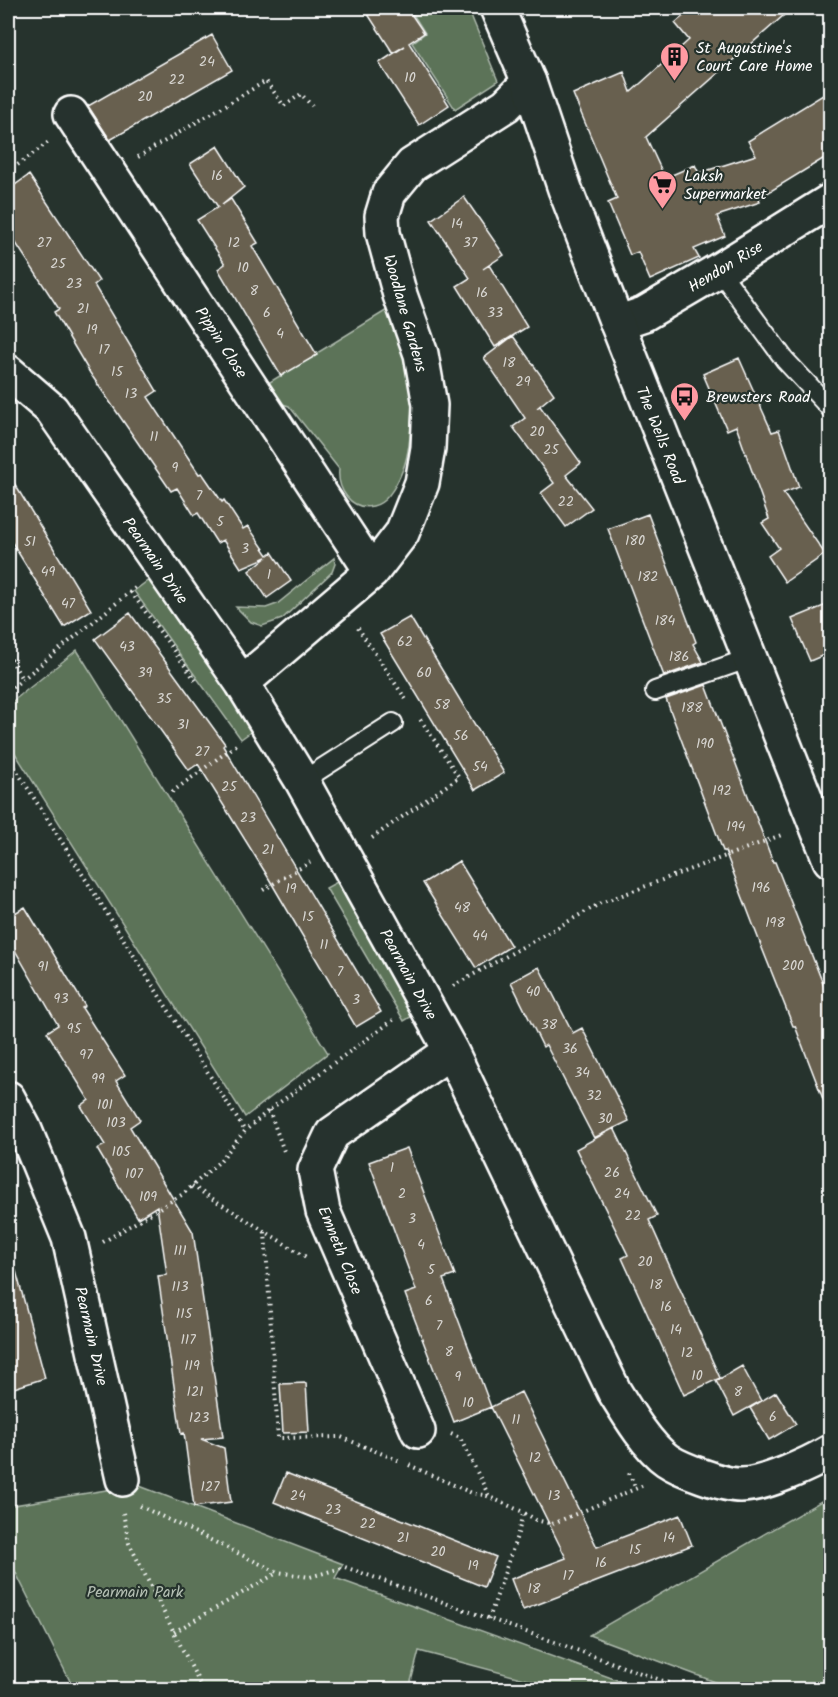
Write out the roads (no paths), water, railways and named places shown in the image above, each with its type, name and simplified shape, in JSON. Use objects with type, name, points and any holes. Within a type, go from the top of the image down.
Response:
[{"type":"street","name":"The Wells Road","points":[[497,8],[529,82],[565,189],[616,323],[826,844]]},
{"type":"street","name":"Woodlane Gardens","points":[[242,683],[372,572],[402,533],[422,483],[428,448],[430,405],[421,354],[400,295],[383,233],[382,216],[389,193],[408,160],[506,105],[529,82]]},
{"type":"street","name":"Pippin Close","points":[[71,114],[144,209],[372,572]]},
{"type":"street","name":"Hendon Rise","points":[[616,323],[644,314],[831,201]]},
{"type":"street","name":"Pearmain Drive","points":[[8,372],[52,410],[242,683],[302,781],[344,857],[440,1059],[614,1391],[640,1431],[667,1460],[712,1479],[741,1485],[771,1479],[818,1460],[831,1452]]},
{"type":"street","name":"Emneth Close","points":[[432,1431],[389,1388],[324,1211],[315,1170],[332,1134],[440,1059]]},
{"type":"street","name":"Pearmain Drive","points":[[8,1098],[24,1128],[69,1238],[90,1372],[123,1489]]},
{"type":"lane","points":[[719,270],[786,360],[831,408]]},
{"type":"lane","points":[[655,691],[750,658]]},
{"type":"lane","points":[[302,781],[393,723]]},
{"type":"place","name":"St Augustine's Court Care Home","points":[[675,82]]},
{"type":"place","name":"Laksh Supermarket","points":[[663,210]]},
{"type":"place","name":"Brewsters Road","points":[[685,422]]},
{"type":"park label","name":"Pearmain Park","points":[[135,1591]]}]
